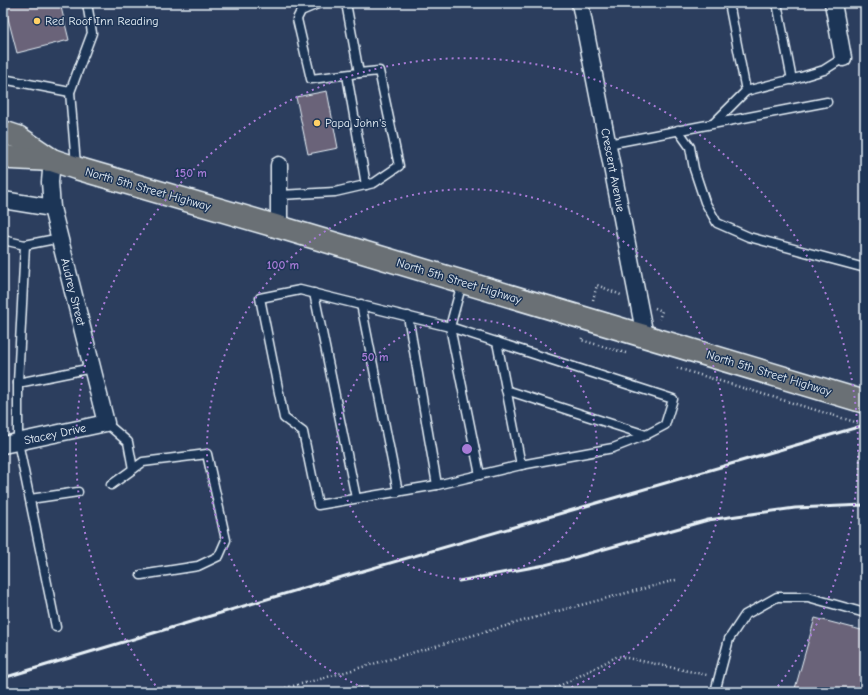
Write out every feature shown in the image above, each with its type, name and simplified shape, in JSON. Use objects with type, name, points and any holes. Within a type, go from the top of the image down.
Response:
[{"type":"main road","name":"North 5th Street Highway","points":[[3,132],[18,137],[52,160]]},
{"type":"main road","name":"North 5th Street Highway","points":[[3,156],[12,158],[52,160],[865,402]]},
{"type":"street","name":"Crescent Avenue","points":[[580,3],[645,336]]},
{"type":"street","points":[[833,3],[843,58]]},
{"type":"street","name":"Audrey Street","points":[[52,160],[50,182],[52,208],[106,423]]},
{"type":"street","points":[[279,165],[279,227]]},
{"type":"street","points":[[3,200],[52,208]]},
{"type":"street","name":"Stacey Drive","points":[[10,444],[106,423]]},
{"type":"lane","points":[[76,168],[70,92],[92,33],[87,3]]},
{"type":"lane","points":[[280,195],[335,192],[366,185],[374,183],[399,166],[379,71],[311,79],[298,19],[301,11],[320,3]]},
{"type":"lane","points":[[346,3],[359,73]]},
{"type":"lane","points":[[729,3],[746,91]]},
{"type":"lane","points":[[777,3],[792,80]]},
{"type":"lane","points":[[713,123],[746,91],[792,80],[824,70],[843,58]]},
{"type":"lane","points":[[347,75],[366,185]]},
{"type":"lane","points":[[3,79],[70,92]]},
{"type":"lane","points":[[608,144],[827,102]]},
{"type":"lane","points":[[678,130],[690,147],[694,169],[705,202],[717,223],[749,237],[865,268]]},
{"type":"lane","points":[[3,240],[25,245],[60,238]]},
{"type":"lane","points":[[25,245],[18,383],[10,444],[30,499],[56,627]]},
{"type":"lane","points":[[463,282],[450,327],[480,475]]},
{"type":"lane","points":[[300,290],[450,327],[673,399],[666,425],[646,435],[613,448],[521,465],[437,485],[318,505],[303,432],[284,418],[260,298],[300,290]]},
{"type":"lane","points":[[314,293],[356,498]]},
{"type":"lane","points":[[361,304],[398,492]]},
{"type":"lane","points":[[408,316],[437,485]]},
{"type":"lane","points":[[497,342],[521,465]]},
{"type":"lane","points":[[18,383],[92,368]]},
{"type":"lane","points":[[506,390],[646,435]]},
{"type":"lane","points":[[106,423],[128,442],[133,469]]},
{"type":"lane","points":[[111,485],[143,462],[207,454],[226,540],[219,556],[198,566],[141,575]]},
{"type":"lane","points":[[30,499],[78,492]]},
{"type":"lane","points":[[715,692],[729,639],[745,615],[777,597],[808,597],[865,613]]},
{"type":"path","points":[[670,366],[865,425]]},
{"type":"path","points":[[270,692],[558,611],[676,580]]},
{"type":"path","points":[[548,692],[618,656],[719,678]]},
{"type":"building","name":"Red Roof Inn Reading","points":[[4,3],[60,3],[69,40],[17,53]]},
{"type":"building","name":"Papa John's","points":[[327,91],[338,148],[308,154],[296,97]]},
{"type":"building","points":[[815,618],[865,631],[865,692],[794,692]]},
{"type":"railway","points":[[3,678],[304,588],[865,425]]},
{"type":"railway","points":[[459,581],[545,565],[708,520],[795,508],[865,505]]},
{"type":"place","name":"Red Roof Inn Reading","points":[[37,21]]},
{"type":"place","name":"Papa John's","points":[[317,123]]}]
